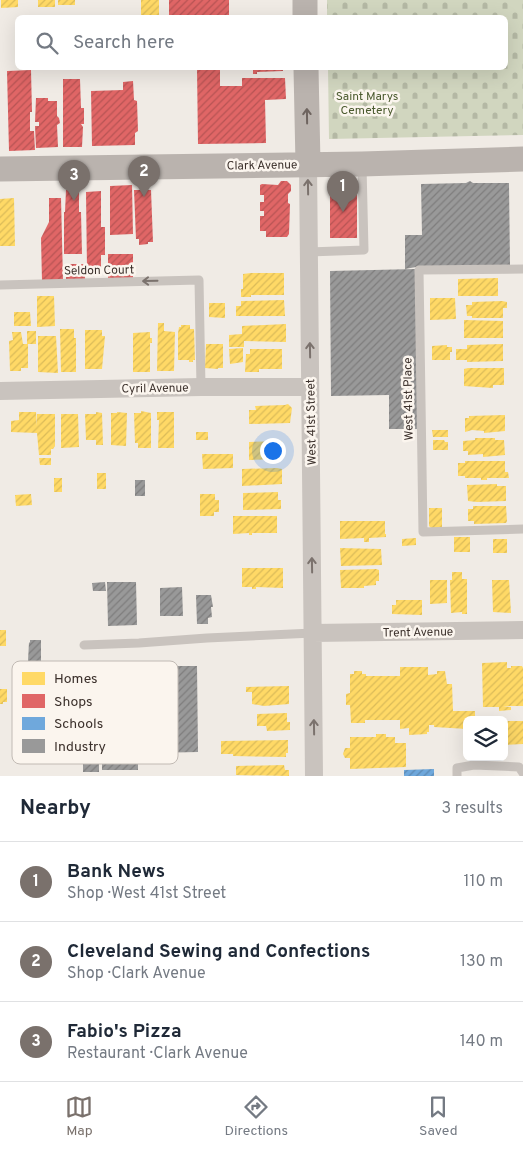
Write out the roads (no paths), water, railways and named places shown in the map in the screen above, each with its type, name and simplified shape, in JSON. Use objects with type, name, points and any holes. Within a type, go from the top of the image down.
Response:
[{"type":"street","points":[[305,0],[306,15]]},
{"type":"street","name":"West 41st Street","points":[[306,70],[314,776]]},
{"type":"street","name":"Clark Avenue","points":[[0,169],[523,160]]},
{"type":"street","name":"Cyril Avenue","points":[[0,391],[310,387]]},
{"type":"street","name":"Trent Avenue","points":[[313,633],[523,630]]},
{"type":"lane","points":[[309,252],[364,250],[362,164]]},
{"type":"lane","name":"West 41st Place","points":[[523,269],[419,270],[423,532],[523,530]]},
{"type":"lane","name":"Seldon Court","points":[[0,285],[199,280],[200,387]]},
{"type":"lane","points":[[84,645],[313,633]]},
{"type":"lane","points":[[457,776],[457,768],[474,765],[519,767],[523,773]]},
{"type":"place","name":"Cleveland Sewing and Confections","points":[[144,197]]},
{"type":"place","name":"Fabio's Pizza","points":[[74,201]]},
{"type":"place","name":"Bank News","points":[[343,212]]},
{"type":"park label","name":"Saint Marys Cemetery","points":[[367,103]]}]
